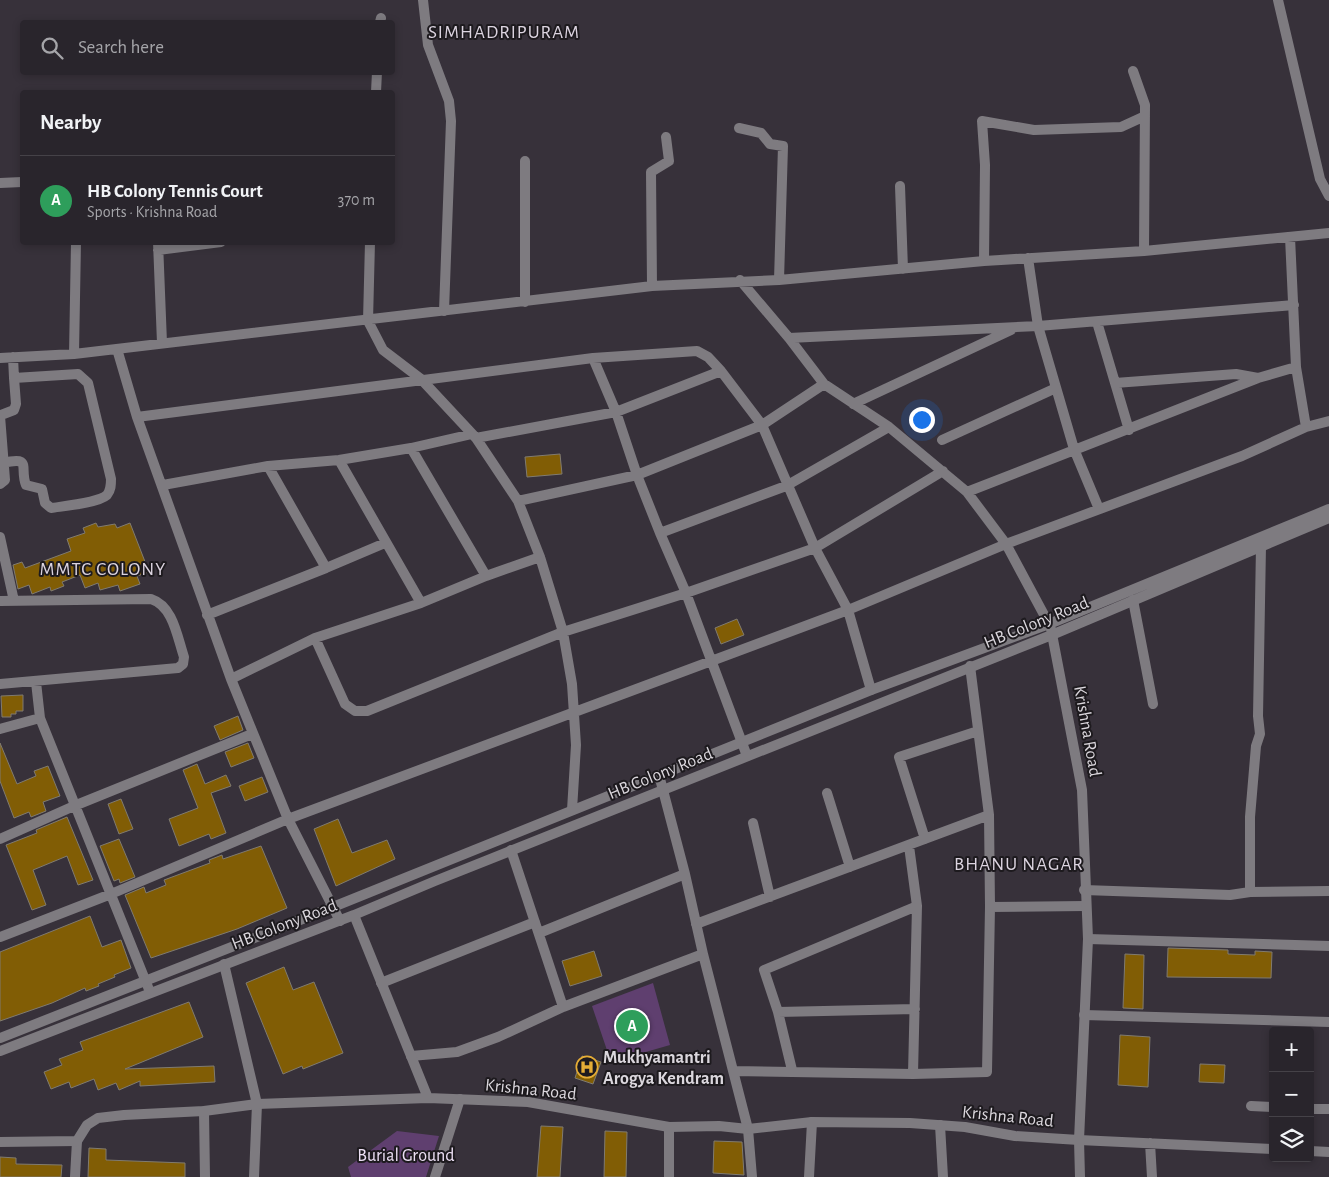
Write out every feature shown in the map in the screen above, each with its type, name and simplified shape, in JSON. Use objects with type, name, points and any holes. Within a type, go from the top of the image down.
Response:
[{"type":"street","points":[[423,0],[428,45],[449,101],[451,121],[444,311]]},
{"type":"street","points":[[1278,0],[1320,179],[1329,196]]},
{"type":"street","points":[[1133,71],[1145,105],[1144,251]]},
{"type":"street","points":[[376,90],[377,75]]},
{"type":"street","points":[[984,261],[985,165],[982,121],[1044,130],[1121,127],[1145,116]]},
{"type":"street","points":[[739,128],[761,133],[770,144],[783,146],[779,280]]},
{"type":"street","points":[[652,286],[651,172],[668,161],[666,137]]},
{"type":"street","points":[[525,161],[525,302]]},
{"type":"street","points":[[0,182],[20,182]]},
{"type":"street","points":[[900,186],[903,268]]},
{"type":"street","points":[[0,358],[74,354],[368,321],[652,286],[740,280],[779,280],[984,261],[1144,251],[1329,234]]},
{"type":"street","points":[[1290,237],[1296,367],[1306,427]]},
{"type":"street","points":[[74,354],[76,245]]},
{"type":"street","points":[[162,343],[158,246],[174,245]]},
{"type":"street","points":[[370,245],[368,321],[383,350],[421,379],[474,436],[518,501],[540,557],[563,632],[572,684],[576,746],[572,810]]},
{"type":"street","points":[[1028,258],[1038,326],[1074,449],[1099,509]]},
{"type":"street","name":"Krishna Road","points":[[77,1141],[87,1125],[98,1118],[204,1111],[257,1104],[428,1098],[528,1102],[669,1127],[748,1129],[812,1122],[940,1125],[1015,1136],[1079,1140],[1088,939],[1084,890],[1082,790],[1051,629],[1006,544],[968,492],[889,427],[824,384],[789,338],[740,280]]},
{"type":"street","points":[[789,338],[1038,326],[1294,305]]},
{"type":"street","points":[[1097,322],[1129,430]]},
{"type":"street","points":[[854,404],[1017,327]]},
{"type":"street","points":[[117,349],[138,417],[207,615],[252,734],[288,819],[340,921]]},
{"type":"street","points":[[138,417],[593,358],[697,351],[708,357],[721,371],[762,425],[786,486],[815,548],[848,610],[871,690]]},
{"type":"street","points":[[0,484],[5,480],[1,415],[14,410],[16,404],[13,358]]},
{"type":"street","points":[[593,358],[616,412],[637,475],[686,593],[747,756]]},
{"type":"street","points":[[968,492],[1258,378],[1296,367]]},
{"type":"street","points":[[163,485],[268,466],[339,460],[616,412],[721,371]]},
{"type":"street","points":[[4,463],[19,460],[23,462],[26,486],[42,490],[45,503],[51,508],[100,499],[108,494],[111,488],[111,479],[91,393],[84,377],[78,374],[14,378]]},
{"type":"street","points":[[1115,383],[1220,374],[1244,374],[1258,378]]},
{"type":"street","points":[[518,501],[637,475],[762,425],[824,384]]},
{"type":"street","points":[[942,440],[1056,388]]},
{"type":"street","points":[[0,937],[111,894],[288,819],[712,662],[848,610],[1006,544],[1242,456],[1306,427],[1329,421]]},
{"type":"street","points":[[660,533],[786,486],[889,427]]},
{"type":"street","points":[[410,448],[486,576]]},
{"type":"street","points":[[339,460],[421,603]]},
{"type":"street","points":[[268,466],[326,568]]},
{"type":"street","points":[[316,638],[345,704],[355,711],[367,711],[563,632],[686,593],[815,548],[943,471]]},
{"type":"street","points":[[0,1038],[145,979],[333,907],[871,690],[1051,629],[1329,508]]},
{"type":"street","name":"HB Colony Road","points":[[0,1051],[150,992],[340,921],[511,850],[970,666],[1051,629],[1133,600],[1329,518]]},
{"type":"street","points":[[0,537],[14,601]]},
{"type":"street","points":[[207,615],[385,543]]},
{"type":"street","points":[[1250,892],[1250,817],[1256,746],[1260,734],[1258,716],[1261,546]]},
{"type":"street","points":[[231,679],[316,638],[421,603],[486,576],[540,557]]},
{"type":"street","points":[[1133,600],[1153,704]]},
{"type":"street","points":[[0,601],[161,602],[168,611],[184,656],[183,664],[178,668],[0,684]]},
{"type":"street","points":[[733,1071],[792,1070],[913,1074],[987,1072],[990,907],[989,815],[970,666]]},
{"type":"street","points":[[36,682],[40,718],[150,992]]},
{"type":"street","points":[[0,729],[40,718]]},
{"type":"street","points":[[925,840],[899,757],[978,731]]},
{"type":"street","points":[[0,839],[74,806],[252,734]]},
{"type":"street","points":[[658,775],[685,874],[702,954],[748,1129],[752,1177]]},
{"type":"street","points":[[827,793],[850,868]]},
{"type":"street","points":[[696,924],[989,815]]},
{"type":"street","points":[[753,823],[770,897]]},
{"type":"street","points":[[909,846],[916,906],[913,1074]]},
{"type":"street","points":[[511,850],[564,1007]]},
{"type":"street","points":[[539,933],[685,874]]},
{"type":"street","points":[[1084,890],[1230,895],[1250,892],[1329,891]]},
{"type":"street","points":[[792,1070],[778,1012],[764,970],[916,906]]},
{"type":"street","points":[[990,907],[1085,906]]},
{"type":"street","points":[[354,915],[428,1098]]},
{"type":"street","points":[[381,983],[535,922]]},
{"type":"street","points":[[1088,939],[1329,946]]},
{"type":"street","points":[[410,1056],[457,1052],[498,1037],[564,1007],[702,954]]},
{"type":"street","points":[[224,964],[257,1104],[254,1177]]},
{"type":"street","points":[[778,1012],[915,1009]]},
{"type":"street","points":[[1084,1015],[1329,1022]]},
{"type":"street","points":[[435,1177],[460,1099]]},
{"type":"street","points":[[1251,1106],[1269,1107]]},
{"type":"street","points":[[1314,1109],[1329,1109]]},
{"type":"street","points":[[204,1111],[205,1177]]},
{"type":"street","points":[[809,1177],[812,1122]]},
{"type":"street","points":[[940,1125],[943,1177]]},
{"type":"street","points":[[669,1127],[669,1177]]},
{"type":"street","points":[[1080,1177],[1079,1140],[1269,1149]]},
{"type":"street","points":[[0,1142],[77,1141],[75,1177]]},
{"type":"street","points":[[1150,1143],[1152,1177]]},
{"type":"street","points":[[1314,1151],[1329,1152]]},
{"type":"green space","points":[[653,983],[670,1045],[611,1062],[592,1006]]},
{"type":"green space","name":"Burial Ground","points":[[397,1131],[439,1136],[426,1177],[351,1177],[348,1167]]},
{"type":"building","points":[[560,454],[562,474],[527,477],[525,457]]},
{"type":"building","points":[[96,523],[98,527],[115,524],[117,528],[130,523],[149,572],[137,576],[140,584],[120,591],[118,585],[100,590],[98,583],[85,588],[80,575],[62,582],[64,586],[51,591],[50,587],[32,594],[29,585],[18,589],[13,565],[22,562],[25,568],[71,551],[67,539],[85,533],[83,528]]},
{"type":"building","points":[[737,619],[744,635],[721,644],[715,628]]},
{"type":"building","points":[[23,695],[23,711],[16,711],[16,714],[11,714],[11,717],[2,717],[1,696]]},
{"type":"building","points":[[238,716],[243,730],[220,740],[214,726]]},
{"type":"building","points":[[0,743],[17,784],[36,776],[34,771],[48,766],[60,796],[43,802],[46,811],[31,817],[29,812],[14,818],[0,781]]},
{"type":"building","points":[[248,743],[254,758],[231,767],[225,752]]},
{"type":"building","points":[[197,764],[205,784],[226,775],[231,786],[211,793],[226,833],[211,839],[209,834],[179,846],[169,819],[198,808],[183,770]]},
{"type":"building","points":[[262,777],[268,792],[245,801],[239,786]]},
{"type":"building","points":[[121,799],[133,829],[119,834],[108,804]]},
{"type":"building","points":[[67,817],[93,880],[78,885],[67,856],[33,870],[46,905],[32,910],[6,845],[37,833],[36,830]]},
{"type":"building","points":[[338,819],[352,853],[387,840],[395,859],[336,886],[314,829]]},
{"type":"building","points":[[119,839],[135,877],[120,883],[119,879],[114,881],[100,846]]},
{"type":"building","points":[[261,846],[287,908],[237,929],[151,958],[125,895],[144,887],[146,893],[166,885],[164,880],[210,863],[209,860],[222,855],[223,859]]},
{"type":"building","points":[[90,916],[102,947],[121,940],[131,968],[98,984],[99,986],[86,991],[85,988],[52,1003],[0,1021],[0,952]]},
{"type":"building","points":[[1168,948],[1228,950],[1228,954],[1255,955],[1255,951],[1272,952],[1271,978],[1167,977]]},
{"type":"building","points":[[594,951],[602,976],[570,986],[562,961]]},
{"type":"building","points":[[1125,954],[1144,955],[1143,1009],[1123,1008]]},
{"type":"building","points":[[284,967],[293,990],[314,982],[343,1053],[303,1069],[302,1066],[283,1074],[246,983]]},
{"type":"building","points":[[189,1002],[203,1037],[125,1069],[214,1066],[215,1082],[140,1086],[140,1081],[119,1090],[116,1083],[98,1090],[94,1079],[71,1088],[69,1082],[51,1089],[44,1072],[62,1065],[59,1059],[83,1050],[80,1042]]},
{"type":"building","points":[[1120,1035],[1150,1037],[1148,1087],[1118,1085]]},
{"type":"building","points":[[582,1056],[601,1062],[593,1084],[575,1078]]},
{"type":"building","points":[[1200,1064],[1225,1065],[1224,1083],[1199,1082]]},
{"type":"building","points":[[541,1126],[563,1127],[560,1177],[537,1177]]},
{"type":"building","points":[[605,1131],[627,1132],[626,1177],[604,1177]]},
{"type":"building","points":[[714,1141],[742,1142],[744,1175],[713,1173]]},
{"type":"building","points":[[89,1148],[106,1149],[106,1160],[185,1163],[185,1177],[88,1177]]},
{"type":"building","points":[[0,1157],[16,1158],[16,1164],[62,1165],[61,1177],[0,1177]]},
{"type":"place","name":"HB Colony Tennis Court","points":[[632,1026]]},
{"type":"place","name":"Mukhyamantri Arogya Kendram","points":[[587,1067]]},
{"type":"district","name":"SIMHADRIPURAM","points":[[504,31]]},
{"type":"district","name":"MMTC COLONY","points":[[103,568]]},
{"type":"district","name":"BHANU NAGAR","points":[[1019,863]]}]
